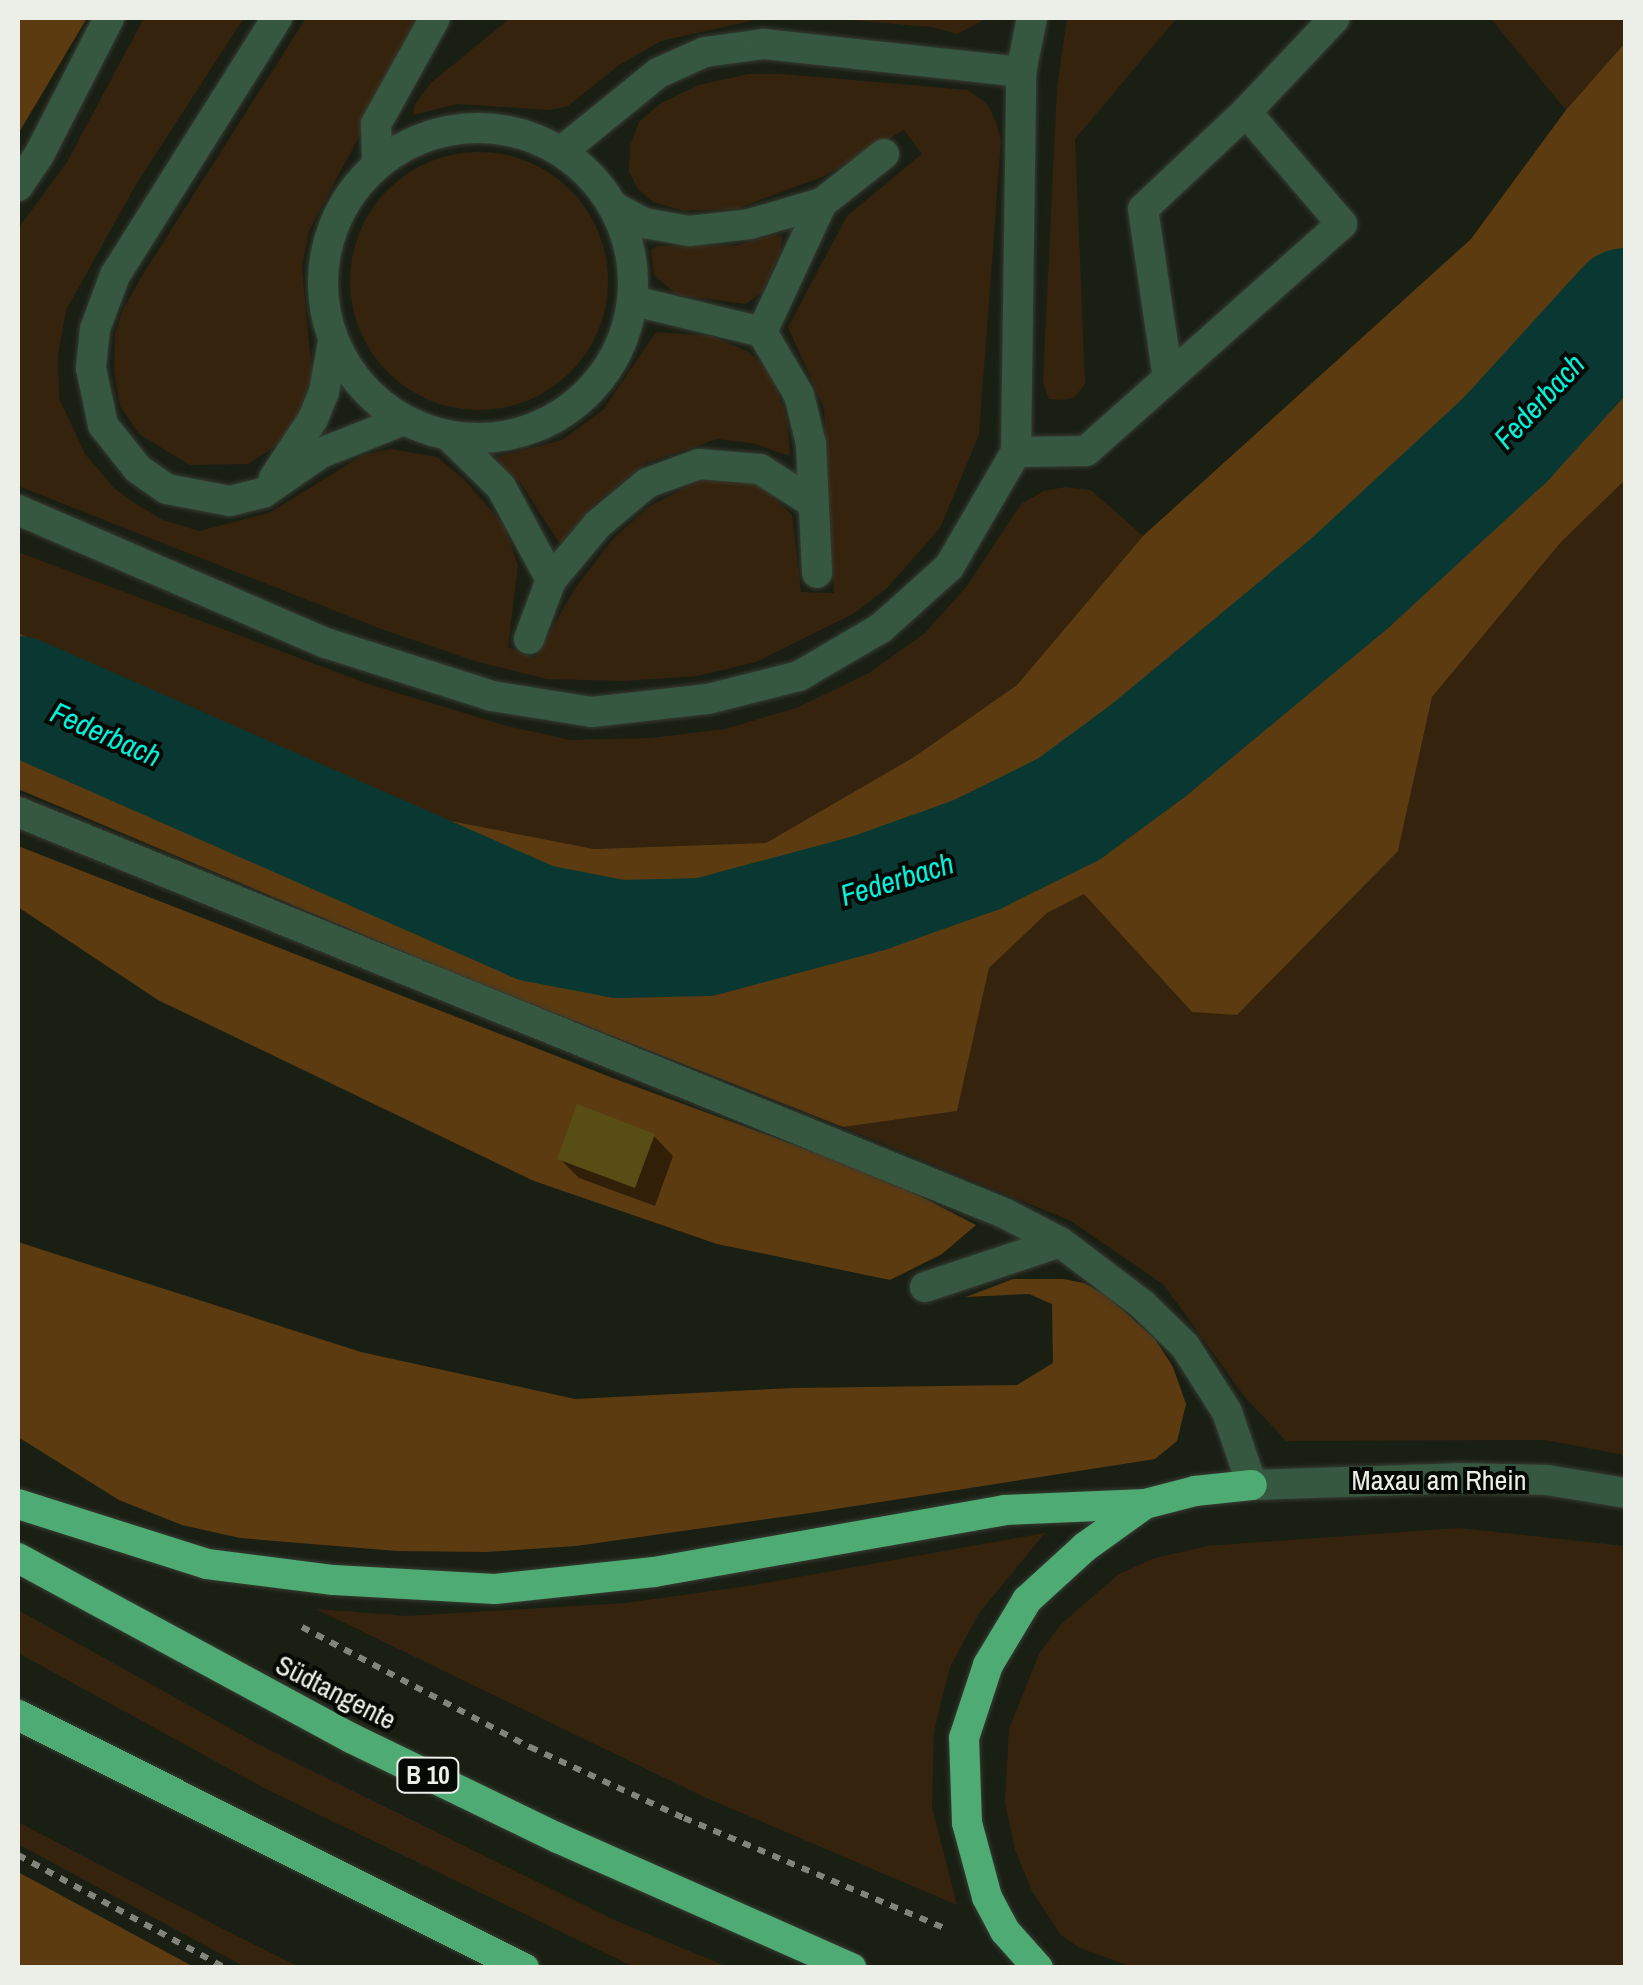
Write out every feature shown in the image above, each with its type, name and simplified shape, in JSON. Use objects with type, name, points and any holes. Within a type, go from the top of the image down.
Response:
[{"type":"highway","points":[[18,1504],[206,1564],[334,1580],[495,1589],[654,1572],[1004,1510],[1145,1504],[1195,1491],[1252,1485]]},
{"type":"highway","points":[[1034,1965],[1005,1931],[987,1897],[968,1824],[964,1738],[988,1666],[1028,1600],[1086,1547],[1145,1504]]},
{"type":"highway","name":"Südtangente","points":[[18,1558],[368,1746],[558,1838],[851,1968]]},
{"type":"highway","points":[[18,1715],[524,1968]]},
{"type":"street","points":[[18,186],[109,18]]},
{"type":"street","points":[[277,18],[115,275],[95,329],[91,368],[104,425],[138,469],[167,488],[195,497],[230,500],[263,492],[321,453],[404,420]]},
{"type":"street","points":[[377,164],[376,124],[435,18]]},
{"type":"street","points":[[18,510],[326,643],[492,696],[592,712],[708,699],[798,676],[882,628],[949,567],[1016,452],[1021,72],[1032,18]]},
{"type":"street","points":[[1168,378],[1142,209],[1246,112],[1335,18]]},
{"type":"street","points":[[562,150],[658,73],[705,52],[764,44],[1021,72]]},
{"type":"street","points":[[1016,452],[1086,451],[1342,224],[1246,112]]},
{"type":"street","points":[[486,127],[522,133],[562,150],[614,207],[629,244],[634,300],[612,365],[567,412],[514,435],[449,436],[404,420],[372,396],[334,341],[322,284],[324,259],[334,224],[350,194],[377,164],[409,143],[444,130],[486,127]]},
{"type":"street","points":[[614,207],[644,222],[689,231],[750,224],[822,203],[884,154]]},
{"type":"street","points":[[762,332],[822,203]]},
{"type":"street","points":[[634,300],[762,332],[799,395],[811,444],[810,501],[816,573]]},
{"type":"street","points":[[263,492],[313,419],[324,392],[334,341]]},
{"type":"street","points":[[449,436],[502,487],[552,580]]},
{"type":"street","points":[[529,639],[552,580],[598,524],[647,483],[700,464],[760,469],[810,501]]},
{"type":"street","points":[[18,812],[1004,1213],[1060,1242],[1142,1304],[1186,1346],[1226,1412],[1252,1485]]},
{"type":"street","points":[[924,1287],[1060,1242]]},
{"type":"street","name":"Maxau am Rhein","points":[[1252,1485],[1458,1478],[1547,1480],[1626,1492]]},
{"type":"path","points":[[290,1621],[513,1738],[684,1818],[1034,1965]]},
{"type":"path","points":[[18,1855],[225,1968]]},
{"type":"shaded area","points":[[18,18],[87,18],[18,134]]},
{"type":"shaded area","points":[[144,18],[244,18],[138,181],[66,310],[58,355],[59,398],[85,454],[114,488],[133,502],[163,520],[199,531],[269,513],[363,455],[391,449],[437,457],[464,479],[504,525],[518,565],[508,647],[535,658],[575,588],[613,539],[648,507],[702,479],[746,480],[766,490],[792,515],[801,592],[834,593],[824,408],[788,327],[847,216],[922,154],[904,130],[822,177],[736,209],[684,211],[653,202],[638,189],[629,172],[630,146],[639,122],[661,103],[699,85],[748,74],[782,74],[968,90],[988,105],[996,122],[1001,140],[979,435],[940,528],[887,588],[853,614],[756,662],[697,676],[622,681],[547,679],[478,662],[384,630],[18,486],[18,229],[67,162]]},
{"type":"shaded area","points":[[306,18],[422,18],[309,231],[302,267],[312,375],[299,418],[277,445],[248,464],[190,465],[139,434],[120,406],[114,371],[115,334],[123,309],[145,271]]},
{"type":"shaded area","points":[[510,18],[821,18],[759,19],[661,41],[619,65],[568,106],[550,110],[457,104],[413,115],[415,104],[431,83]]},
{"type":"shaded area","points":[[824,18],[988,18],[957,34],[931,27]]},
{"type":"shaded area","points":[[1067,18],[1177,18],[1075,139],[1085,384],[1074,398],[1061,400],[1049,399],[1043,382],[1057,88]]},
{"type":"shaded area","points":[[1490,18],[1625,18],[1625,43],[1566,110]]},
{"type":"shaded area","points":[[1625,43],[1625,480],[1561,542],[1432,697],[1398,851],[1237,1015],[1192,1012],[1084,894],[1047,913],[989,968],[957,1111],[843,1127],[475,982],[18,789],[18,633],[430,817],[594,849],[766,843],[914,757],[1017,685],[1143,536],[1471,239],[1566,110]]},
{"type":"shaded area","points":[[479,152],[528,162],[570,190],[598,232],[608,281],[598,330],[570,372],[528,400],[479,410],[430,400],[388,372],[360,330],[350,281],[360,232],[388,190],[430,162]]},
{"type":"shaded area","points":[[782,236],[781,251],[762,292],[746,304],[677,295],[654,275],[651,250],[657,246],[738,245]]},
{"type":"shaded area","points":[[656,332],[712,336],[749,352],[771,374],[787,418],[790,456],[752,443],[717,439],[646,463],[596,503],[560,544],[520,482],[501,467],[497,457],[562,440],[603,410]]},
{"type":"shaded area","points":[[1625,480],[1625,1455],[1545,1440],[1286,1441],[1244,1396],[1164,1285],[1071,1221],[843,1127],[957,1111],[989,968],[1047,913],[1084,893],[1191,1011],[1398,851],[1432,697],[1561,542]]},
{"type":"shaded area","points":[[1065,487],[1091,490],[1143,536],[1017,685],[914,757],[766,843],[594,849],[430,817],[18,633],[18,552],[371,685],[507,726],[571,740],[651,738],[725,729],[796,708],[869,673],[925,633],[967,586],[1021,504],[1044,491]]},
{"type":"shaded area","points":[[18,846],[618,1080],[887,1179],[976,1225],[942,1254],[890,1280],[717,1244],[534,1181],[158,1000],[18,907]]},
{"type":"shaded area","points":[[18,1242],[361,1352],[575,1399],[794,1388],[1017,1385],[1053,1363],[1052,1304],[1029,1294],[966,1297],[1013,1279],[1063,1279],[1084,1283],[1107,1296],[1155,1339],[1173,1367],[1186,1404],[1177,1441],[1155,1459],[810,1513],[576,1546],[486,1552],[397,1551],[240,1538],[182,1525],[119,1500],[18,1437]]},
{"type":"shaded area","points":[[1459,1528],[1625,1546],[1625,1967],[1132,1967],[1080,1948],[1061,1935],[1032,1891],[1015,1850],[1005,1802],[1009,1729],[1039,1654],[1061,1624],[1119,1574],[1152,1559],[1206,1546]]},
{"type":"shaded area","points":[[1045,1533],[979,1613],[950,1667],[934,1732],[932,1807],[957,1905],[704,1797],[316,1609],[407,1616],[625,1603],[748,1586]]},
{"type":"shaded area","points":[[18,1610],[260,1745],[612,1919],[728,1967],[634,1967],[266,1789],[18,1653]]},
{"type":"shaded area","points":[[18,1822],[299,1967],[245,1967],[18,1844]]},
{"type":"shaded area","points":[[18,1872],[194,1967],[18,1967]]},
{"type":"building","points":[[577,1104],[655,1134],[635,1188],[557,1159]]},
{"type":"waterway","name":"Federbach","points":[[18,695],[536,923],[619,939],[705,937],[869,893],[976,855],[1069,809],[1149,750],[1349,584],[1505,440],[1626,307]]}]
